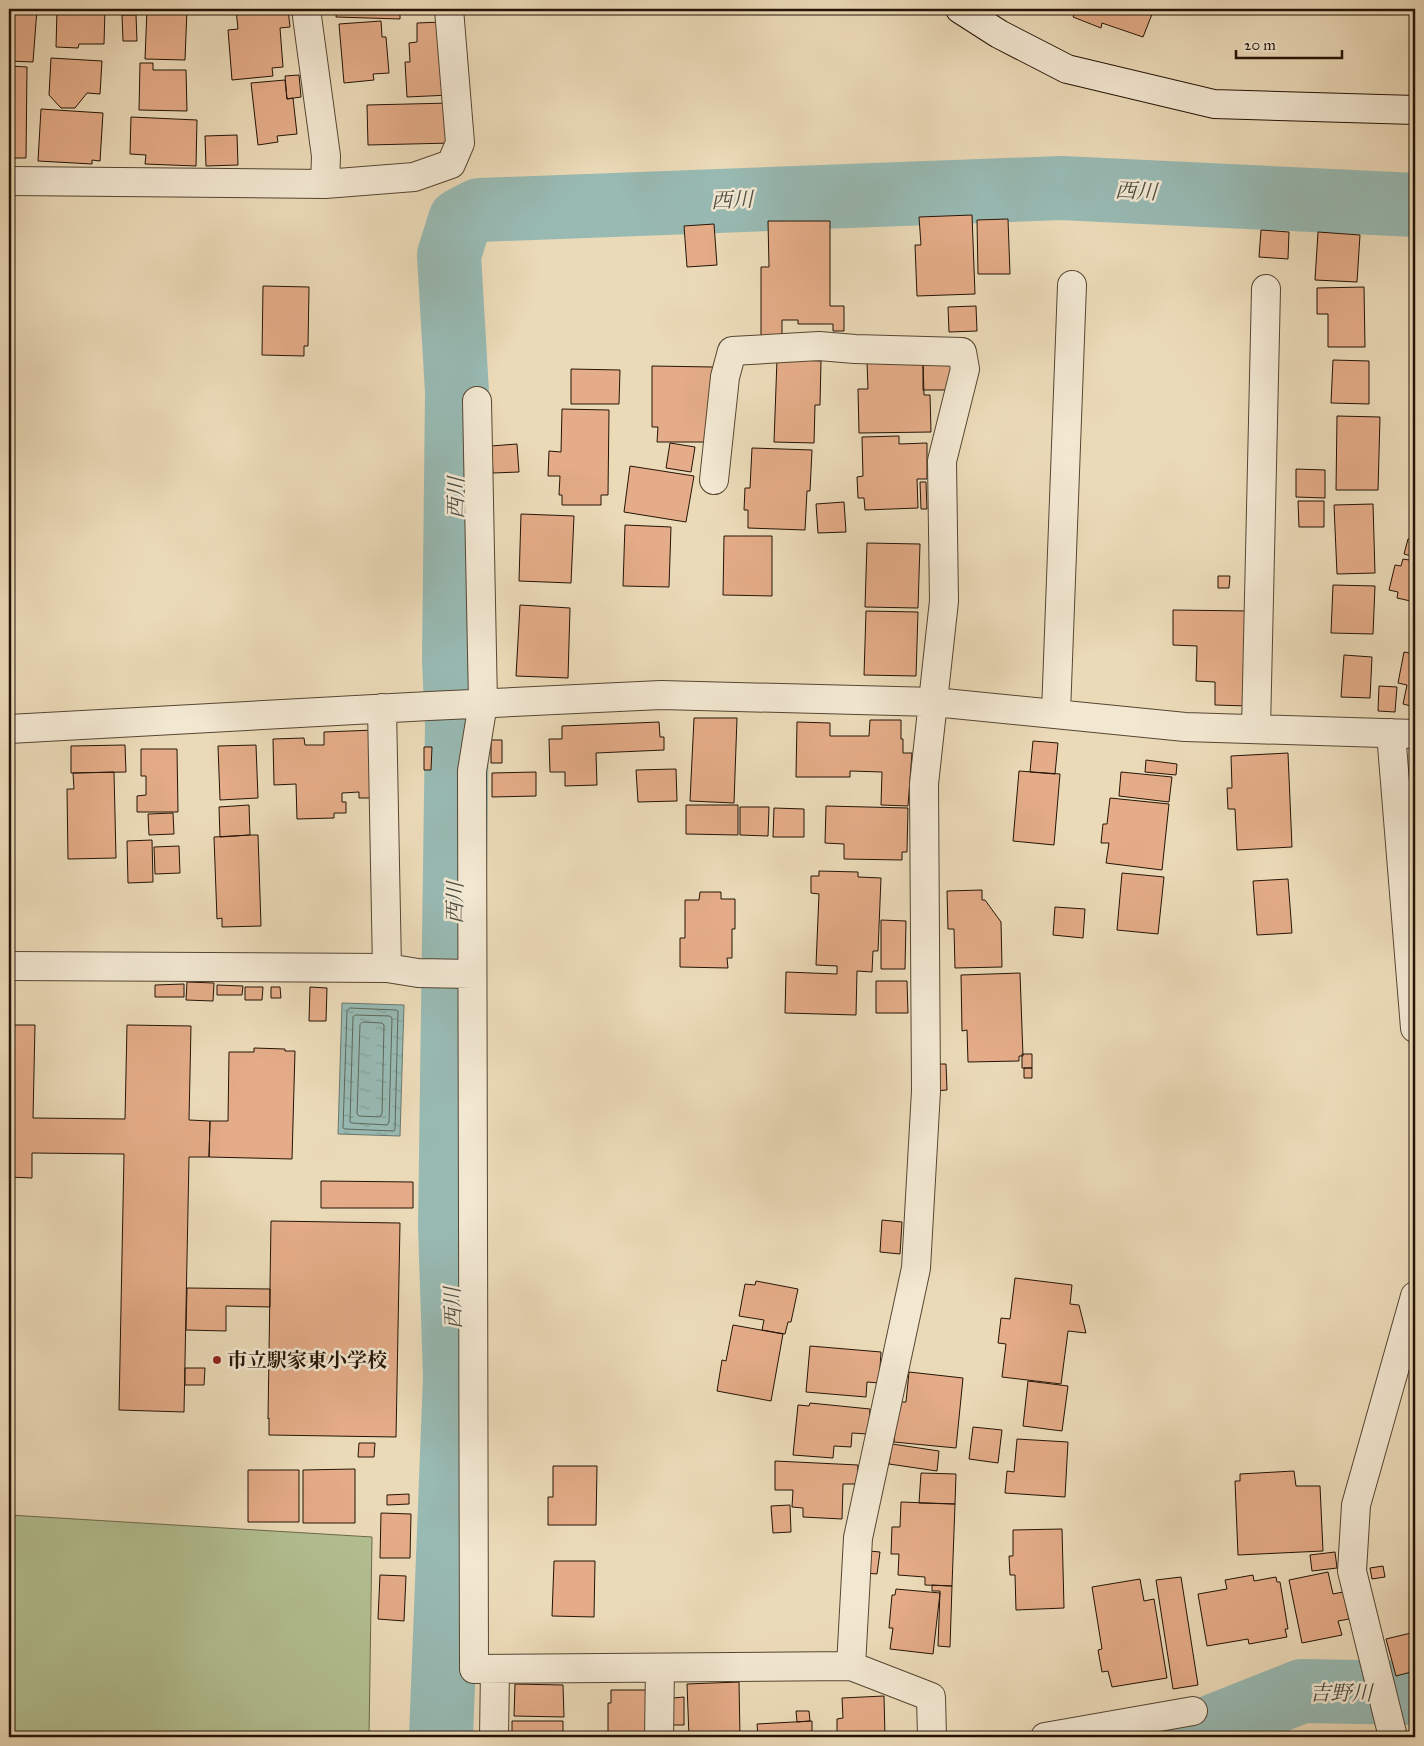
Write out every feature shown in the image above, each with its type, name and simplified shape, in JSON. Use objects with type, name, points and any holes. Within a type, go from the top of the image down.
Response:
[{"type":"street","points":[[306,9],[326,156],[325,184]]},
{"type":"street","points":[[9,182],[325,184],[414,177],[451,164],[460,143],[449,9]]},
{"type":"street","points":[[960,9],[999,34],[1067,69],[1214,104],[1415,110]]},
{"type":"street","points":[[1056,713],[1072,285]]},
{"type":"street","points":[[1256,729],[1266,289]]},
{"type":"street","points":[[714,480],[725,377],[732,351],[819,346],[962,352],[965,369],[942,461],[944,601],[924,784],[926,1091],[916,1268],[858,1538],[851,1666]]},
{"type":"street","points":[[477,401],[483,703],[472,771],[474,1669],[851,1666],[931,1697],[932,1737]]},
{"type":"street","points":[[9,729],[382,708],[661,695],[934,702],[1186,726],[1403,734],[1415,1028]]},
{"type":"street","points":[[382,708],[387,968]]},
{"type":"street","points":[[9,966],[387,968],[418,972],[472,974]]},
{"type":"street","points":[[1393,1737],[1352,1571],[1356,1505],[1415,1296]]},
{"type":"street","points":[[659,1737],[660,1668]]},
{"type":"street","points":[[494,1737],[495,1669]]},
{"type":"street","points":[[1045,1737],[1193,1711]]},
{"type":"green space","points":[[9,1515],[372,1537],[369,1737],[9,1737]]},
{"type":"water","points":[[342,1003],[404,1005],[400,1136],[338,1134]]},
{"type":"building","points":[[9,9],[37,9],[33,62],[9,61]]},
{"type":"building","points":[[57,9],[105,9],[104,44],[79,44],[78,48],[56,47]]},
{"type":"building","points":[[147,9],[187,9],[185,60],[145,59]]},
{"type":"building","points":[[236,9],[288,9],[290,27],[280,28],[283,67],[272,68],[273,76],[232,80],[228,30],[238,29]]},
{"type":"building","points":[[337,9],[400,9],[400,19],[336,17]]},
{"type":"building","points":[[1076,9],[1154,9],[1143,37],[1102,23],[1101,28],[1073,17]]},
{"type":"building","points":[[122,15],[136,15],[137,41],[123,41]]},
{"type":"building","points":[[381,21],[382,37],[386,37],[389,73],[373,74],[374,80],[344,83],[339,24]]},
{"type":"building","points":[[442,22],[450,95],[407,97],[405,62],[410,62],[409,43],[417,42],[417,23]]},
{"type":"building","points":[[51,58],[102,61],[100,94],[87,93],[75,108],[61,108],[49,95]]},
{"type":"building","points":[[140,63],[153,63],[153,70],[186,70],[187,111],[139,110]]},
{"type":"building","points":[[9,66],[27,67],[26,158],[9,158]]},
{"type":"building","points":[[299,75],[301,97],[287,99],[285,76]]},
{"type":"building","points":[[285,80],[287,99],[293,98],[297,134],[277,136],[278,142],[258,145],[251,83]]},
{"type":"building","points":[[451,103],[452,143],[368,145],[367,105]]},
{"type":"building","points":[[41,109],[103,113],[100,161],[92,160],[92,164],[38,161]]},
{"type":"building","points":[[131,117],[197,120],[196,166],[145,164],[146,155],[130,154]]},
{"type":"building","points":[[237,135],[238,165],[206,166],[205,136]]},
{"type":"building","points":[[972,215],[975,294],[917,296],[915,245],[921,245],[919,217]]},
{"type":"building","points":[[1008,219],[1010,274],[978,274],[977,220]]},
{"type":"building","points":[[768,221],[830,221],[830,306],[844,306],[844,331],[833,331],[833,324],[798,324],[798,320],[782,320],[782,336],[761,336],[761,267],[769,267]]},
{"type":"building","points":[[714,224],[717,265],[687,267],[684,226]]},
{"type":"building","points":[[1261,230],[1289,232],[1288,259],[1259,257]]},
{"type":"building","points":[[1318,232],[1360,235],[1357,282],[1315,280]]},
{"type":"building","points":[[263,286],[309,287],[308,346],[304,346],[304,356],[262,355]]},
{"type":"building","points":[[1364,287],[1365,347],[1328,347],[1328,314],[1317,314],[1317,288]]},
{"type":"building","points":[[976,306],[977,331],[949,332],[948,307]]},
{"type":"building","points":[[777,359],[821,361],[820,405],[815,405],[814,443],[774,442]]},
{"type":"building","points":[[951,360],[957,369],[950,390],[923,390],[923,361]]},
{"type":"building","points":[[1333,360],[1369,361],[1369,404],[1331,403]]},
{"type":"building","points":[[923,361],[924,395],[930,395],[931,432],[859,433],[858,389],[868,389],[867,362]]},
{"type":"building","points":[[652,366],[713,367],[714,442],[657,442],[658,427],[652,427]]},
{"type":"building","points":[[571,369],[620,370],[619,404],[571,404]]},
{"type":"building","points":[[562,409],[609,410],[608,495],[601,495],[601,505],[562,505],[562,495],[559,495],[560,476],[548,476],[549,451],[561,452]]},
{"type":"building","points":[[1337,416],[1380,417],[1378,490],[1336,490]]},
{"type":"building","points":[[899,436],[899,444],[927,443],[927,479],[917,479],[918,508],[865,510],[864,498],[858,498],[857,477],[863,476],[862,437]]},
{"type":"building","points":[[670,443],[695,447],[691,472],[666,468]]},
{"type":"building","points":[[517,444],[519,472],[493,473],[491,446]]},
{"type":"building","points":[[752,448],[812,450],[810,491],[807,491],[805,530],[748,528],[748,510],[744,510],[745,488],[750,488]]},
{"type":"building","points":[[630,466],[694,476],[686,522],[624,512]]},
{"type":"building","points":[[1296,469],[1325,470],[1325,498],[1296,497]]},
{"type":"building","points":[[920,482],[926,482],[927,509],[921,509]]},
{"type":"building","points":[[1298,501],[1324,501],[1324,527],[1299,527]]},
{"type":"building","points":[[844,502],[846,532],[818,533],[816,504]]},
{"type":"building","points":[[1373,504],[1375,573],[1337,574],[1334,505]]},
{"type":"building","points":[[521,514],[574,516],[571,583],[519,581]]},
{"type":"building","points":[[625,525],[671,527],[669,587],[623,586]]},
{"type":"building","points":[[724,536],[772,536],[772,596],[723,595]]},
{"type":"building","points":[[1408,539],[1415,540],[1415,557],[1404,554]]},
{"type":"building","points":[[867,543],[920,544],[918,608],[865,607]]},
{"type":"building","points":[[1403,559],[1415,561],[1415,602],[1397,598],[1398,592],[1389,590],[1395,565],[1401,566]]},
{"type":"building","points":[[1218,576],[1230,576],[1229,588],[1218,588]]},
{"type":"building","points":[[1333,585],[1375,586],[1373,634],[1331,633]]},
{"type":"building","points":[[520,605],[570,608],[568,678],[516,676]]},
{"type":"building","points":[[1173,610],[1249,611],[1248,706],[1215,705],[1215,682],[1196,681],[1197,646],[1173,645]]},
{"type":"building","points":[[866,611],[918,612],[916,676],[864,675]]},
{"type":"building","points":[[1404,652],[1415,654],[1415,707],[1403,704],[1407,685],[1398,683]]},
{"type":"building","points":[[1344,655],[1372,657],[1370,698],[1341,697]]},
{"type":"building","points":[[1379,686],[1397,687],[1395,712],[1378,711]]},
{"type":"building","points":[[694,718],[737,718],[734,803],[690,801]]},
{"type":"building","points":[[870,720],[901,720],[903,753],[912,753],[908,806],[881,805],[882,772],[850,771],[850,777],[796,777],[797,722],[830,723],[830,736],[869,736]]},
{"type":"building","points":[[659,722],[660,737],[664,737],[664,750],[596,753],[597,785],[565,786],[565,772],[550,772],[549,739],[562,739],[562,726]]},
{"type":"building","points":[[375,730],[378,798],[359,798],[359,792],[342,793],[342,802],[346,802],[346,813],[334,813],[334,818],[297,819],[296,784],[274,785],[273,739],[304,738],[305,745],[324,745],[324,732]]},
{"type":"building","points":[[491,740],[502,740],[502,763],[491,763]]},
{"type":"building","points":[[1033,741],[1058,743],[1055,774],[1030,772]]},
{"type":"building","points":[[125,745],[126,772],[71,773],[71,746]]},
{"type":"building","points":[[256,745],[258,798],[220,800],[218,746]]},
{"type":"building","points":[[424,747],[432,747],[431,770],[424,770]]},
{"type":"building","points":[[141,749],[177,749],[178,812],[137,812],[137,796],[146,795],[146,776],[141,776]]},
{"type":"building","points":[[1288,753],[1292,847],[1237,850],[1235,809],[1228,809],[1227,788],[1232,788],[1231,756]]},
{"type":"building","points":[[1146,760],[1177,764],[1176,775],[1145,772]]},
{"type":"building","points":[[676,769],[677,801],[638,802],[636,770]]},
{"type":"building","points":[[1019,771],[1060,774],[1054,845],[1013,841]]},
{"type":"building","points":[[114,772],[116,858],[68,859],[67,789],[74,789],[73,773]]},
{"type":"building","points":[[536,772],[536,796],[492,797],[492,773]]},
{"type":"building","points":[[1121,772],[1172,777],[1169,802],[1119,796]]},
{"type":"building","points":[[1110,798],[1169,804],[1162,870],[1106,863],[1109,843],[1101,843],[1103,824],[1107,824]]},
{"type":"building","points":[[249,805],[250,835],[220,837],[219,807]]},
{"type":"building","points":[[686,805],[738,805],[738,835],[686,834]]},
{"type":"building","points":[[826,806],[908,808],[907,852],[902,852],[902,860],[844,859],[844,844],[825,843]]},
{"type":"building","points":[[740,807],[769,807],[768,836],[740,835]]},
{"type":"building","points":[[774,808],[804,809],[804,837],[773,837]]},
{"type":"building","points":[[173,813],[174,834],[149,835],[148,814]]},
{"type":"building","points":[[258,835],[261,926],[222,927],[222,918],[217,919],[214,837]]},
{"type":"building","points":[[152,840],[153,882],[128,883],[127,841]]},
{"type":"building","points":[[179,846],[180,873],[155,874],[154,847]]},
{"type":"building","points":[[819,871],[858,872],[858,877],[881,878],[878,951],[873,951],[872,972],[857,971],[856,1015],[785,1013],[786,972],[837,974],[837,966],[816,965],[819,894],[811,893],[811,876],[819,876]]},
{"type":"building","points":[[1122,873],[1164,877],[1158,934],[1117,930]]},
{"type":"building","points":[[1288,879],[1292,933],[1257,935],[1253,881]]},
{"type":"building","points":[[982,890],[982,900],[985,900],[1001,922],[1002,967],[955,968],[954,929],[948,929],[947,891]]},
{"type":"building","points":[[700,892],[721,892],[721,899],[735,899],[735,929],[732,929],[732,958],[727,958],[728,968],[680,967],[680,938],[685,938],[685,900],[699,900]]},
{"type":"building","points":[[1055,907],[1085,909],[1083,938],[1053,935]]},
{"type":"building","points":[[881,920],[906,921],[905,969],[881,969]]},
{"type":"building","points":[[1020,973],[1023,1056],[1019,1056],[1019,1061],[968,1062],[967,1030],[962,1031],[961,975]]},
{"type":"building","points":[[876,981],[907,981],[908,1013],[876,1013]]},
{"type":"building","points":[[187,982],[214,983],[213,1001],[186,1000]]},
{"type":"building","points":[[184,984],[184,997],[155,997],[155,985]]},
{"type":"building","points":[[217,985],[243,986],[242,995],[217,995]]},
{"type":"building","points":[[245,987],[263,987],[262,1000],[245,1000]]},
{"type":"building","points":[[271,987],[280,987],[281,998],[271,998]]},
{"type":"building","points":[[310,987],[327,988],[326,1021],[309,1021]]},
{"type":"building","points":[[9,1025],[35,1025],[33,1118],[125,1119],[127,1025],[191,1026],[189,1120],[210,1121],[209,1157],[189,1157],[184,1412],[119,1410],[124,1154],[32,1153],[32,1178],[9,1177]]},
{"type":"building","points":[[254,1048],[295,1051],[292,1159],[209,1157],[210,1121],[228,1121],[229,1052],[254,1052]]},
{"type":"building","points":[[1022,1054],[1032,1054],[1032,1068],[1022,1068]]},
{"type":"building","points":[[933,1064],[946,1064],[947,1090],[934,1091]]},
{"type":"building","points":[[1024,1068],[1032,1068],[1032,1078],[1024,1078]]},
{"type":"building","points":[[321,1181],[413,1182],[413,1208],[321,1208]]},
{"type":"building","points":[[882,1220],[902,1222],[900,1254],[880,1252]]},
{"type":"building","points":[[271,1221],[400,1223],[396,1437],[269,1435]]},
{"type":"building","points":[[1015,1278],[1072,1285],[1070,1304],[1079,1305],[1086,1333],[1068,1331],[1061,1384],[1002,1377],[1006,1344],[998,1343],[1001,1318],[1010,1319]]},
{"type":"building","points":[[756,1281],[798,1289],[791,1322],[788,1322],[785,1334],[762,1330],[764,1320],[739,1316],[745,1284],[755,1285]]},
{"type":"building","points":[[187,1288],[270,1289],[270,1307],[226,1306],[226,1331],[186,1330]]},
{"type":"building","points":[[733,1325],[783,1334],[771,1401],[717,1391],[722,1360],[726,1361]]},
{"type":"building","points":[[810,1346],[881,1352],[879,1383],[867,1382],[866,1397],[806,1392]]},
{"type":"building","points":[[185,1368],[205,1368],[204,1385],[185,1385]]},
{"type":"building","points":[[909,1372],[963,1378],[956,1448],[894,1442],[898,1402],[906,1402]]},
{"type":"building","points":[[1028,1381],[1068,1386],[1062,1431],[1023,1426]]},
{"type":"building","points":[[810,1403],[870,1409],[868,1434],[852,1433],[851,1447],[834,1446],[833,1458],[793,1455],[798,1405],[809,1406]]},
{"type":"building","points":[[973,1427],[1002,1430],[998,1463],[969,1459]]},
{"type":"building","points":[[1017,1439],[1068,1442],[1065,1497],[1005,1493],[1007,1471],[1014,1472]]},
{"type":"building","points":[[359,1443],[375,1443],[374,1457],[358,1457]]},
{"type":"building","points":[[892,1444],[939,1451],[937,1471],[889,1464]]},
{"type":"building","points":[[775,1461],[858,1465],[857,1484],[843,1484],[842,1519],[803,1517],[803,1508],[792,1507],[793,1490],[775,1490]]},
{"type":"building","points":[[553,1466],[597,1466],[596,1525],[548,1525],[548,1497],[553,1497]]},
{"type":"building","points":[[355,1469],[355,1523],[303,1523],[303,1470]]},
{"type":"building","points":[[248,1470],[299,1470],[299,1522],[248,1522]]},
{"type":"building","points":[[1294,1471],[1296,1486],[1320,1486],[1323,1551],[1238,1555],[1235,1481],[1240,1481],[1240,1474]]},
{"type":"building","points":[[921,1473],[956,1474],[955,1504],[919,1503]]},
{"type":"building","points":[[409,1494],[409,1504],[387,1505],[387,1495]]},
{"type":"building","points":[[901,1502],[955,1504],[952,1586],[925,1585],[925,1577],[898,1575],[899,1554],[891,1554],[892,1527],[900,1527]]},
{"type":"building","points":[[790,1505],[791,1532],[773,1533],[771,1506]]},
{"type":"building","points":[[381,1513],[411,1514],[410,1558],[380,1558]]},
{"type":"building","points":[[1062,1529],[1064,1608],[1016,1610],[1015,1575],[1010,1575],[1009,1556],[1013,1556],[1013,1530]]},
{"type":"building","points":[[869,1551],[880,1552],[877,1574],[866,1573]]},
{"type":"building","points":[[1335,1552],[1337,1568],[1312,1571],[1310,1555]]},
{"type":"building","points":[[554,1561],[595,1561],[594,1617],[552,1616]]},
{"type":"building","points":[[1383,1566],[1385,1577],[1372,1579],[1370,1568]]},
{"type":"building","points":[[1328,1572],[1333,1594],[1343,1592],[1349,1619],[1338,1621],[1342,1635],[1302,1643],[1289,1580]]},
{"type":"building","points":[[380,1575],[406,1576],[404,1621],[378,1619]]},
{"type":"building","points":[[1253,1575],[1254,1581],[1276,1577],[1277,1582],[1280,1582],[1288,1629],[1285,1629],[1287,1637],[1249,1644],[1248,1639],[1207,1646],[1198,1594],[1227,1589],[1225,1580]]},
{"type":"building","points":[[1181,1577],[1198,1685],[1173,1689],[1156,1580]]},
{"type":"building","points":[[1140,1579],[1144,1601],[1154,1599],[1167,1678],[1112,1687],[1108,1671],[1102,1672],[1098,1650],[1102,1649],[1092,1587]]},
{"type":"building","points":[[932,1585],[952,1586],[950,1647],[938,1646],[940,1591],[932,1591]]},
{"type":"building","points":[[896,1589],[940,1593],[933,1654],[890,1649],[893,1628],[889,1628],[892,1595],[895,1595]]},
{"type":"building","points":[[1415,1632],[1415,1671],[1396,1676],[1386,1639]]},
{"type":"building","points":[[739,1682],[740,1737],[689,1737],[687,1684]]},
{"type":"building","points":[[515,1684],[563,1685],[564,1717],[514,1716]]},
{"type":"building","points":[[611,1690],[649,1690],[649,1737],[608,1737],[608,1703],[611,1703]]},
{"type":"building","points":[[884,1696],[885,1737],[837,1737],[837,1719],[843,1718],[842,1698]]},
{"type":"building","points":[[684,1697],[684,1725],[673,1725],[673,1698]]},
{"type":"building","points":[[796,1711],[809,1711],[810,1721],[797,1722]]},
{"type":"building","points":[[512,1721],[563,1721],[563,1737],[512,1737]]},
{"type":"building","points":[[812,1721],[812,1737],[758,1737],[757,1724]]},
{"type":"waterway","name":"西川","points":[[441,1737],[455,1377],[450,1226],[457,725],[454,660],[457,392],[449,255],[460,220],[479,210],[1061,188],[1415,205]]},
{"type":"waterway","name":"吉野川","points":[[1186,1737],[1302,1691],[1415,1693]]},
{"type":"place","name":"市立駅家東小学校","points":[[217,1360]]}]
